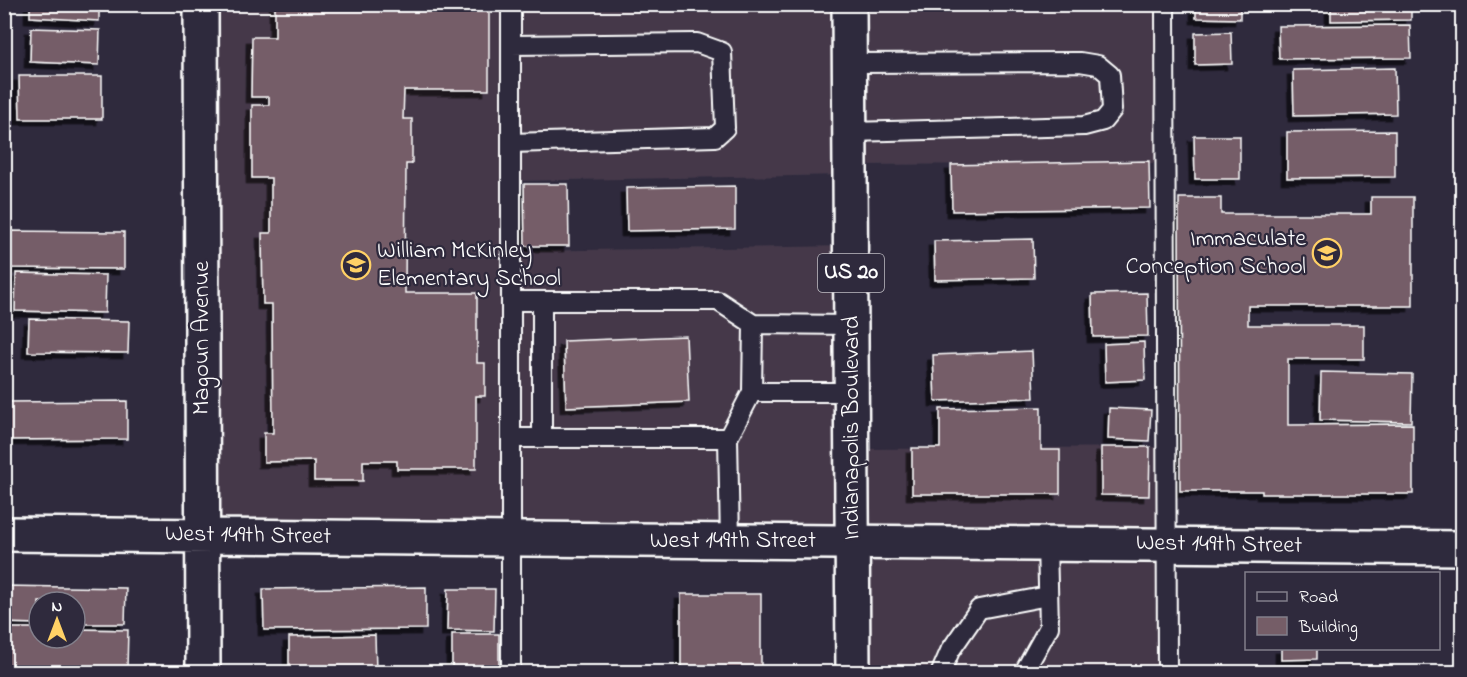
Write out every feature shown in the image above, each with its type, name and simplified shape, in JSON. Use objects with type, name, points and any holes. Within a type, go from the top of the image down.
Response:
[{"type":"street","name":"Magoun Avenue","points":[[201,4],[203,672]]},
{"type":"street","name":"Indianapolis Boulevard","points":[[849,4],[853,672]]},
{"type":"street","name":"West 149th Street","points":[[4,534],[1462,548]]},
{"type":"lane","points":[[511,4],[511,672]]},
{"type":"lane","points":[[1165,4],[1167,672]]},
{"type":"lane","points":[[511,45],[697,43],[722,52],[725,128],[715,137],[511,142]]},
{"type":"lane","points":[[850,63],[1098,65],[1110,75],[1112,110],[1103,121],[1084,126],[850,132]]},
{"type":"lane","points":[[511,301],[718,301],[753,324],[851,325]]},
{"type":"lane","points":[[542,301],[542,438]]},
{"type":"lane","points":[[730,541],[728,438],[752,392],[753,324]]},
{"type":"lane","points":[[752,392],[852,392]]},
{"type":"lane","points":[[511,438],[728,438]]},
{"type":"lane","points":[[1024,672],[1049,627],[1047,543]]},
{"type":"lane","points":[[941,672],[950,651],[979,609],[1048,596]]},
{"type":"shaded area","name":"William McKinley Elementary School","points":[[209,5],[503,5],[502,530],[210,526]]},
{"type":"shaded area","points":[[516,5],[845,5],[846,175],[514,181]]},
{"type":"shaded area","points":[[854,5],[1159,5],[1159,163],[855,165]]},
{"type":"shaded area","points":[[847,246],[847,538],[514,534],[515,251]]},
{"type":"shaded area","points":[[1161,447],[1160,540],[858,537],[856,449]]},
{"type":"shaded area","points":[[856,545],[1168,547],[1169,672],[856,672]]},
{"type":"building","points":[[30,4],[99,4],[99,21],[30,17]]},
{"type":"building","points":[[275,4],[489,4],[489,90],[404,90],[403,119],[412,119],[412,164],[406,164],[405,293],[477,293],[477,363],[485,363],[485,396],[476,396],[476,469],[397,469],[397,461],[363,461],[363,481],[314,481],[314,461],[264,462],[264,433],[273,433],[272,304],[263,304],[262,233],[271,233],[271,178],[252,178],[252,105],[269,105],[269,97],[251,97],[252,37],[275,37]]},
{"type":"building","points":[[1196,4],[1240,4],[1240,19],[1196,18]]},
{"type":"building","points":[[1331,4],[1411,4],[1411,20],[1331,21]]},
{"type":"building","points":[[1410,25],[1411,58],[1279,59],[1278,26]]},
{"type":"building","points":[[31,28],[100,30],[99,65],[30,62]]},
{"type":"building","points":[[1231,32],[1232,64],[1195,65],[1195,33]]},
{"type":"building","points":[[1395,68],[1396,114],[1294,116],[1293,70]]},
{"type":"building","points":[[19,76],[102,76],[102,119],[20,119]]},
{"type":"building","points":[[1395,131],[1395,177],[1287,178],[1287,132]]},
{"type":"building","points":[[1194,136],[1240,136],[1240,179],[1195,179]]},
{"type":"building","points":[[1149,161],[1150,208],[952,211],[951,165]]},
{"type":"building","points":[[524,184],[568,184],[569,246],[525,246]]},
{"type":"building","points":[[735,186],[735,229],[627,231],[626,188]]},
{"type":"building","points":[[1371,197],[1413,197],[1413,306],[1248,306],[1248,325],[1364,325],[1364,359],[1288,359],[1288,425],[1413,424],[1413,494],[1262,494],[1262,491],[1180,491],[1179,198],[1221,198],[1221,214],[1371,214]]},
{"type":"building","points":[[4,231],[124,232],[124,269],[4,268]]},
{"type":"building","points":[[1033,239],[1034,278],[935,280],[934,241]]},
{"type":"building","points":[[16,273],[106,275],[105,313],[15,311]]},
{"type":"building","points":[[1147,293],[1148,336],[1093,337],[1092,294]]},
{"type":"building","points":[[29,319],[129,321],[128,353],[28,352]]},
{"type":"building","points":[[686,336],[689,402],[566,407],[564,341]]},
{"type":"building","points":[[1144,342],[1145,380],[1105,382],[1104,344]]},
{"type":"building","points":[[1032,351],[1034,398],[935,401],[933,355]]},
{"type":"building","points":[[1321,372],[1412,374],[1411,422],[1320,420]]},
{"type":"building","points":[[127,401],[127,439],[4,440],[4,402]]},
{"type":"building","points":[[1041,407],[1041,450],[1060,450],[1060,494],[912,494],[912,448],[940,448],[940,409]]},
{"type":"building","points":[[1109,408],[1151,410],[1149,441],[1108,439]]},
{"type":"building","points":[[1101,447],[1150,447],[1149,496],[1101,495]]},
{"type":"building","points":[[4,586],[126,588],[125,624],[87,624],[87,590],[27,590],[27,624],[4,623]]},
{"type":"building","points":[[426,587],[426,629],[264,630],[263,589]]},
{"type":"building","points":[[448,589],[495,589],[494,631],[447,630]]},
{"type":"building","points":[[681,594],[761,594],[761,672],[681,672]]},
{"type":"building","points":[[4,628],[27,628],[27,650],[87,650],[87,629],[128,630],[127,669],[4,666]]},
{"type":"building","points":[[452,634],[499,634],[499,672],[452,672]]},
{"type":"building","points":[[375,635],[376,671],[289,672],[289,637]]},
{"type":"building","points":[[1281,650],[1317,650],[1317,659],[1281,660]]},
{"type":"place","name":"Immaculate Conception School","points":[[1327,253]]},
{"type":"place","name":"William McKinley Elementary School","points":[[356,265]]}]
